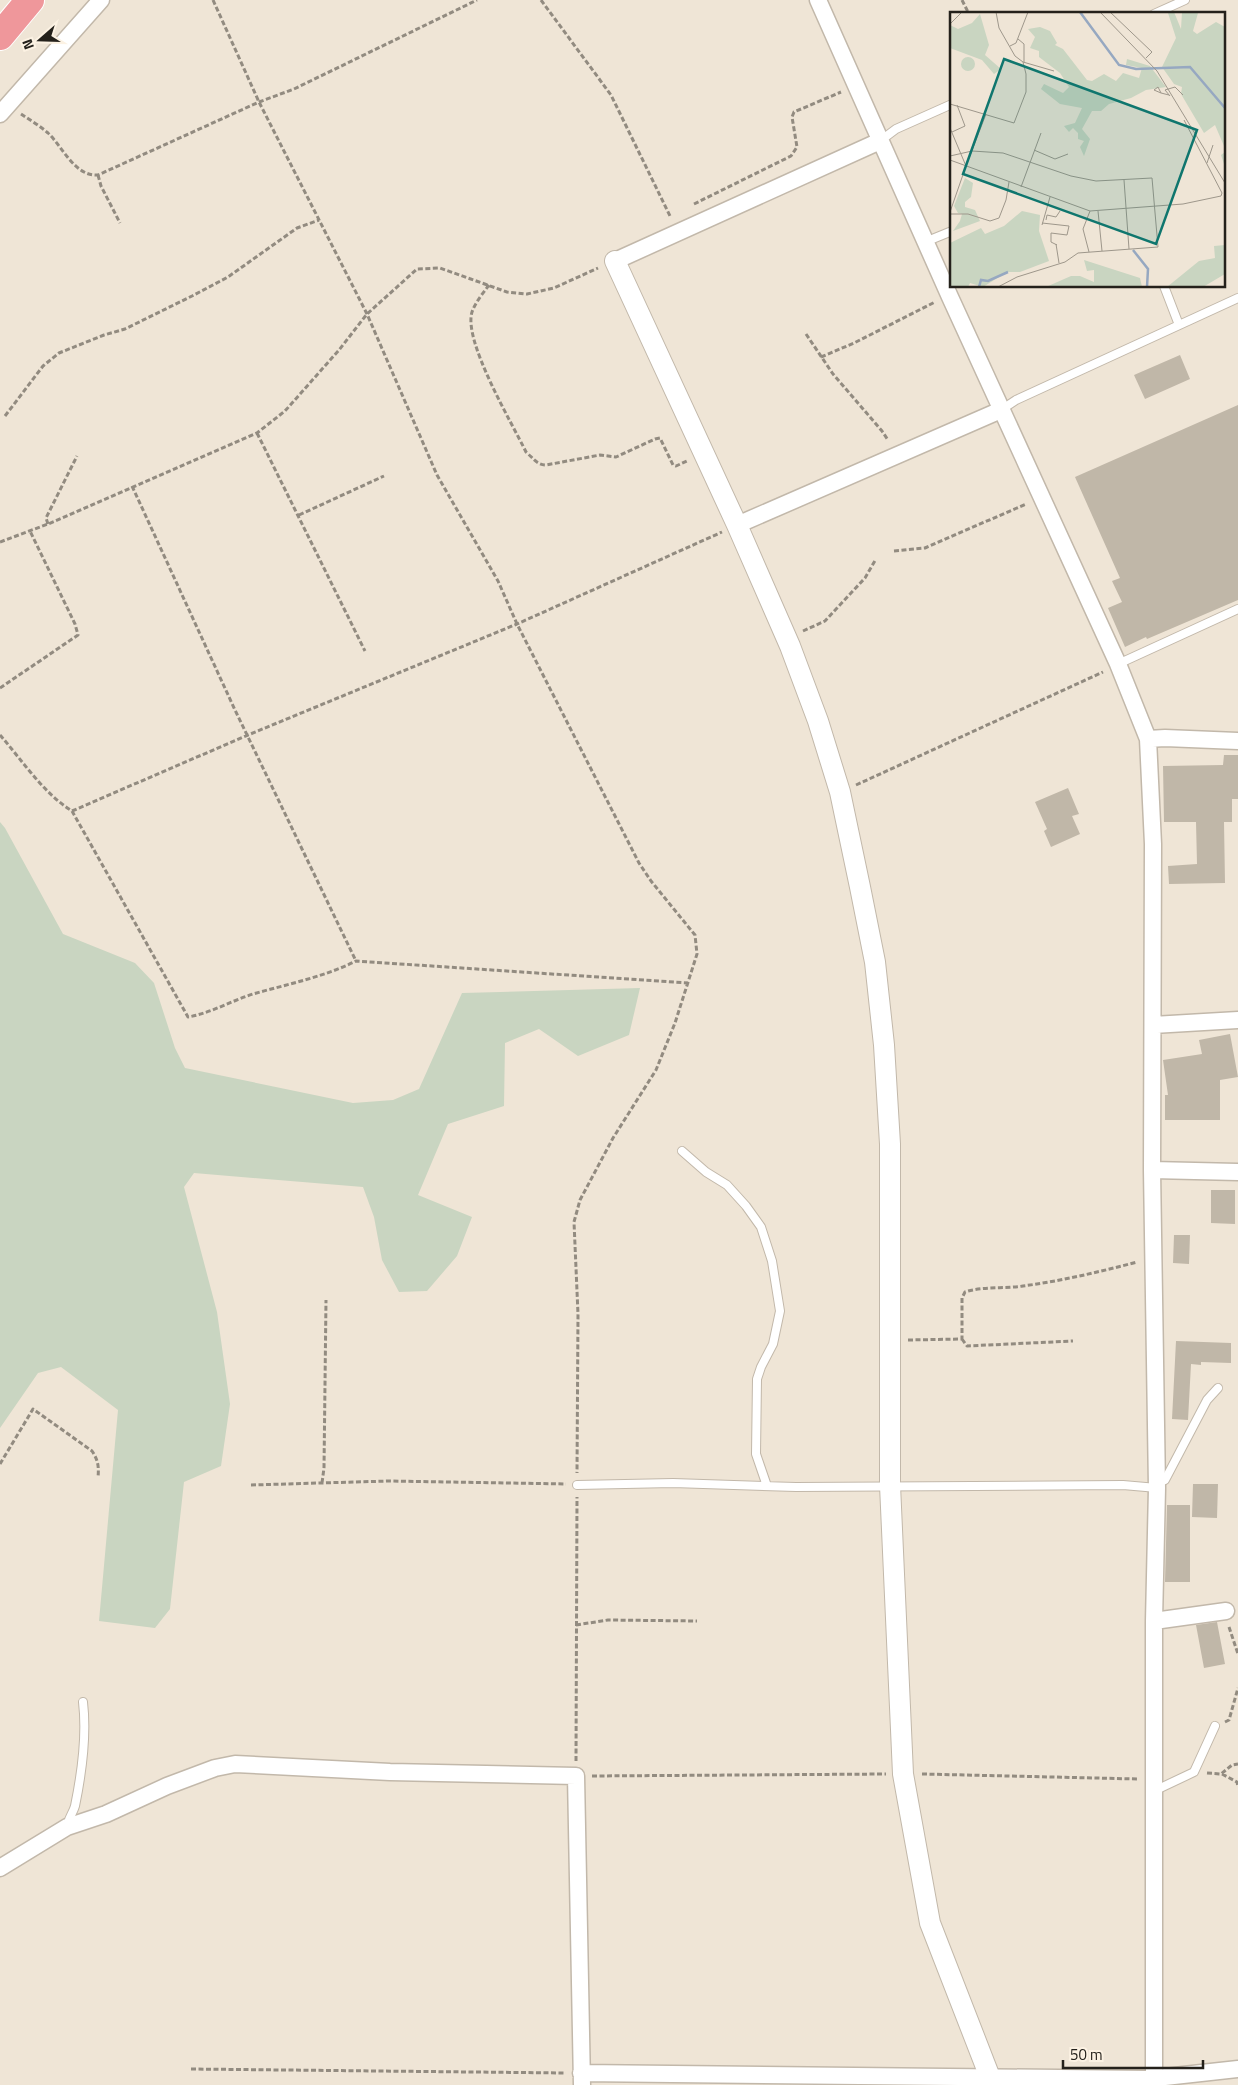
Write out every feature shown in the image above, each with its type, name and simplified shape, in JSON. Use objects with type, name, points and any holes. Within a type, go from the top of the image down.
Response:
[{"type":"highway","points":[[0,36],[30,0]]},
{"type":"street","points":[[4,110],[101,0]]},
{"type":"street","points":[[818,0],[925,242],[1118,664],[1148,739],[1153,808],[1152,1170],[1157,1485],[1149,2082]]},
{"type":"street","points":[[880,141],[615,262],[737,525],[786,637],[818,721],[840,792],[875,962],[884,1045],[890,1144],[890,1486],[903,1774],[930,1923],[991,2081]]},
{"type":"street","points":[[737,525],[1002,410]]},
{"type":"street","points":[[1148,739],[1238,741]]},
{"type":"street","points":[[1153,1025],[1238,1020]]},
{"type":"street","points":[[1152,1170],[1238,1172]]},
{"type":"street","points":[[1154,1621],[1229,1610]]},
{"type":"street","points":[[0,1868],[67,1827],[106,1814],[191,1777],[215,1768],[235,1764],[390,1772],[576,1776],[582,2079],[1149,2082],[1238,2069]]},
{"type":"lane","points":[[1159,12],[1186,0]]},
{"type":"lane","points":[[880,141],[896,128],[950,105]]},
{"type":"lane","points":[[925,242],[950,231]]},
{"type":"lane","points":[[1165,288],[1179,325]]},
{"type":"lane","points":[[1002,410],[1016,400],[1238,298]]},
{"type":"lane","points":[[1118,664],[1238,609]]},
{"type":"lane","points":[[682,1151],[706,1172],[727,1185],[746,1206],[761,1227],[772,1261],[780,1310],[773,1344],[760,1367],[757,1380],[756,1454],[767,1486]]},
{"type":"lane","points":[[577,1485],[673,1483],[767,1486],[1157,1485],[1165,1480],[1207,1400],[1218,1388]]},
{"type":"lane","points":[[67,1827],[74,1810],[81,1769],[85,1721],[83,1702]]},
{"type":"lane","points":[[1154,1786],[1194,1772],[1215,1726]]},
{"type":"path","points":[[213,0],[259,102],[367,314],[437,476],[498,581],[517,624],[639,863],[650,881],[695,935],[697,954],[675,1023],[656,1070],[613,1138],[580,1200],[574,1222],[578,1322],[576,1776],[903,1774],[1125,1777],[1154,1786]]},
{"type":"path","points":[[4,110],[47,133],[79,169],[90,176],[98,175],[259,102],[294,89],[477,0]]},
{"type":"path","points":[[541,0],[611,94],[670,216]]},
{"type":"path","points":[[962,0],[968,12]]},
{"type":"path","points":[[690,206],[791,156],[797,148],[792,117],[794,112],[856,86]]},
{"type":"path","points":[[98,175],[101,186],[120,223]]},
{"type":"path","points":[[664,220],[676,213]]},
{"type":"path","points":[[5,416],[43,366],[59,353],[78,344],[125,329],[192,296],[228,277],[297,228],[319,220]]},
{"type":"path","points":[[0,542],[48,524],[257,432],[285,411],[339,350],[367,314],[417,269],[440,268],[507,292],[534,293],[554,288],[615,262]]},
{"type":"path","points":[[489,285],[472,312],[471,325],[477,348],[526,452],[534,460],[546,465],[600,455],[616,457],[660,438],[673,465],[676,466],[704,454]]},
{"type":"path","points":[[821,357],[872,334],[930,304],[950,297]]},
{"type":"path","points":[[806,334],[832,374],[882,431],[896,456]]},
{"type":"path","points":[[257,432],[365,651]]},
{"type":"path","points":[[48,524],[46,518],[77,456]]},
{"type":"path","points":[[299,515],[384,476]]},
{"type":"path","points":[[132,486],[356,961]]},
{"type":"path","points":[[894,551],[925,548],[1041,497]]},
{"type":"path","points":[[72,811],[248,735],[517,624],[737,525]]},
{"type":"path","points":[[0,688],[78,635],[75,624],[30,531]]},
{"type":"path","points":[[786,637],[825,621],[865,578],[876,559]]},
{"type":"path","points":[[840,792],[1118,664]]},
{"type":"path","points":[[0,735],[48,791],[62,805],[72,811],[188,1017],[203,1014],[252,995],[320,975],[356,961],[688,983]]},
{"type":"path","points":[[1073,1341],[967,1346],[962,1339],[962,1298],[965,1292],[972,1290],[1010,1288],[1047,1283],[1154,1260]]},
{"type":"path","points":[[322,1483],[324,1468],[326,1300]]},
{"type":"path","points":[[890,1340],[962,1339]]},
{"type":"path","points":[[0,1464],[33,1409],[92,1451],[97,1458],[99,1467],[98,1478]]},
{"type":"path","points":[[251,1485],[542,1482],[577,1485]]},
{"type":"path","points":[[1229,1610],[1231,1634],[1238,1654]]},
{"type":"path","points":[[576,1625],[608,1620],[697,1621]]},
{"type":"path","points":[[1215,1726],[1229,1720],[1238,1688]]},
{"type":"path","points":[[1222,1774],[1232,1765],[1238,1764]]},
{"type":"path","points":[[1194,1772],[1222,1774],[1236,1782],[1238,1787]]},
{"type":"path","points":[[191,2069],[582,2079]]},
{"type":"green space","points":[[0,822],[63,934],[135,963],[154,983],[175,1048],[185,1068],[353,1103],[393,1100],[419,1089],[462,993],[640,988],[629,1035],[578,1056],[539,1029],[505,1043],[504,1106],[448,1124],[418,1195],[472,1217],[457,1256],[427,1291],[399,1292],[382,1260],[374,1217],[363,1187],[194,1173],[184,1187],[217,1312],[230,1404],[221,1466],[184,1482],[170,1609],[155,1628],[99,1621],[118,1410],[61,1367],[38,1373],[0,1428]]},
{"type":"building","points":[[1180,355],[1190,379],[1145,399],[1134,375]]},
{"type":"building","points":[[1238,405],[1238,600],[1125,647],[1108,608],[1122,602],[1112,581],[1120,578],[1075,477]]},
{"type":"building","points":[[1224,755],[1238,755],[1238,799],[1232,799],[1232,822],[1224,822],[1225,883],[1169,884],[1168,866],[1197,864],[1196,822],[1164,822],[1163,766],[1223,765]]},
{"type":"building","points":[[1068,788],[1079,814],[1072,816],[1080,834],[1051,847],[1044,831],[1047,829],[1035,802]]},
{"type":"building","points":[[1230,1034],[1238,1077],[1220,1080],[1220,1120],[1165,1120],[1165,1095],[1168,1095],[1163,1060],[1202,1054],[1199,1040]]},
{"type":"building","points":[[1211,1190],[1235,1190],[1235,1224],[1211,1223]]},
{"type":"building","points":[[1174,1235],[1190,1235],[1189,1264],[1173,1263]]},
{"type":"building","points":[[1176,1341],[1231,1343],[1231,1363],[1201,1362],[1201,1365],[1191,1364],[1188,1420],[1172,1419]]},
{"type":"building","points":[[1193,1484],[1218,1484],[1217,1518],[1192,1517]]},
{"type":"building","points":[[1167,1505],[1190,1505],[1190,1582],[1165,1582]]},
{"type":"building","points":[[1217,1622],[1225,1664],[1204,1668],[1196,1625]]}]
